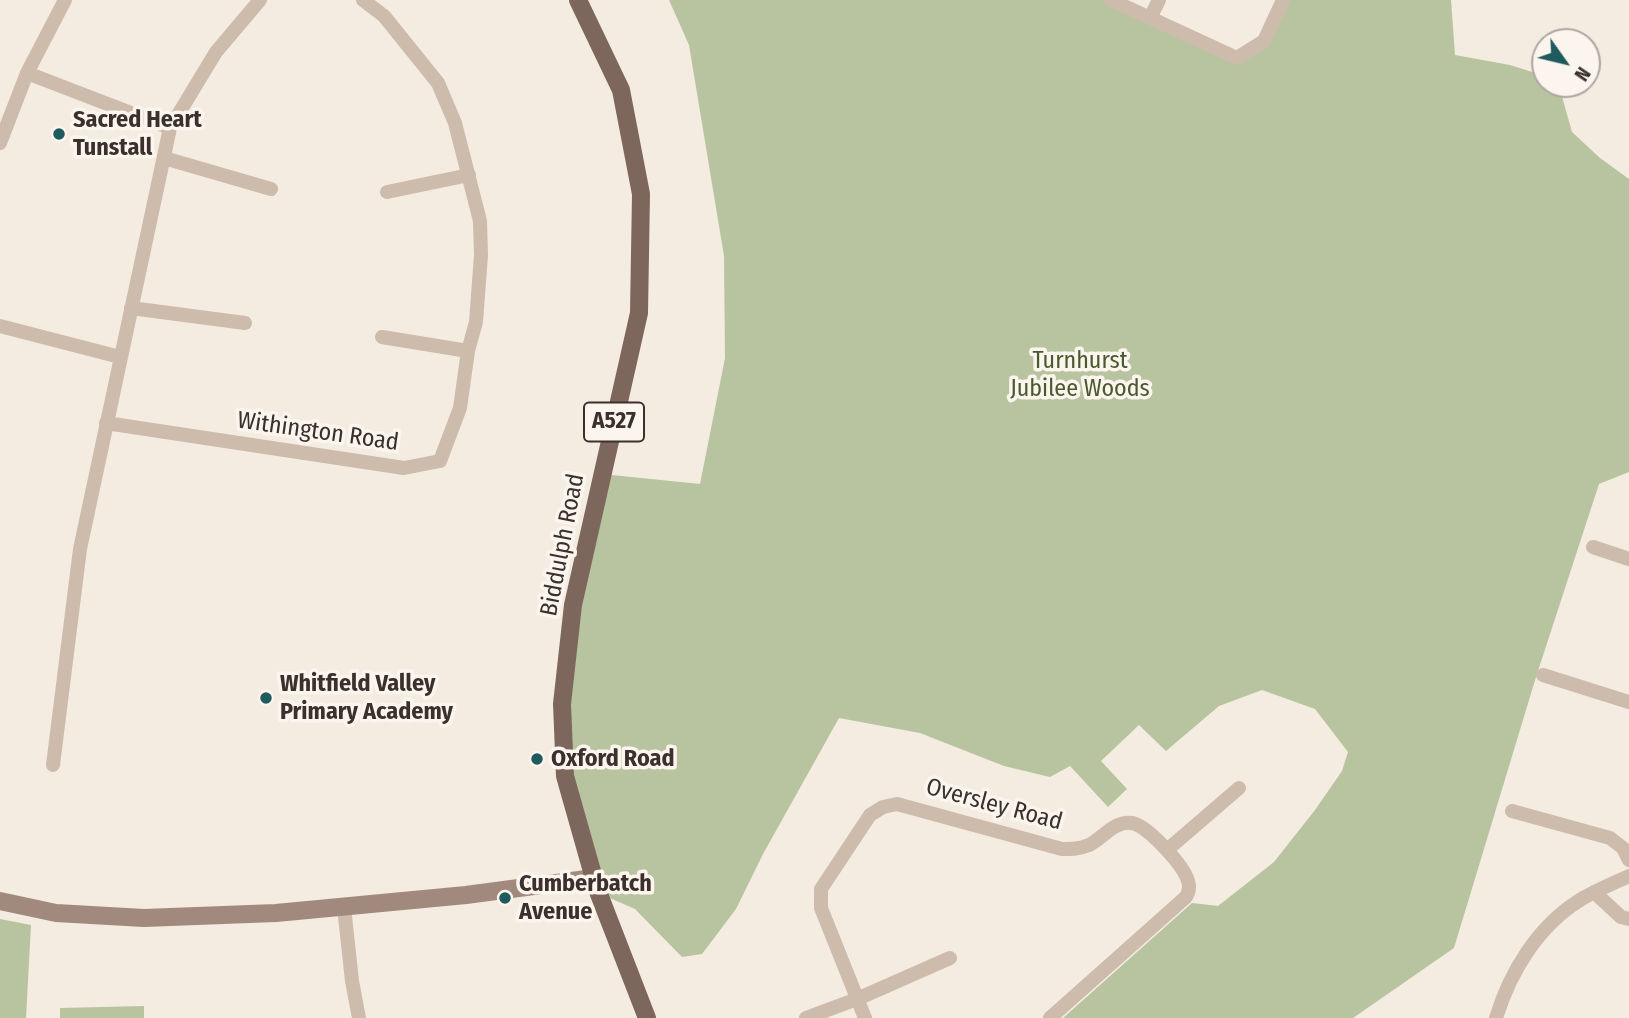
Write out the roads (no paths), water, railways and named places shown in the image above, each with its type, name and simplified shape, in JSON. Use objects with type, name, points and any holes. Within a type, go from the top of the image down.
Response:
[{"type":"main road","name":"Biddulph Road","points":[[578,0],[621,90],[641,194],[639,313],[573,606],[562,704],[565,776],[594,878],[647,1018]]},
{"type":"street","points":[[0,144],[27,73],[65,0]]},
{"type":"street","points":[[53,765],[80,549],[170,128],[216,52],[260,0]]},
{"type":"street","name":"Withington Road","points":[[106,423],[404,468],[440,461],[460,408],[468,351],[476,322],[481,255],[480,220],[455,123],[438,83],[384,16],[363,0]]},
{"type":"street","points":[[1111,0],[1237,58],[1264,41],[1283,0]]},
{"type":"street","points":[[1150,18],[1159,0]]},
{"type":"street","points":[[27,73],[170,128]]},
{"type":"street","points":[[164,158],[271,189]]},
{"type":"street","points":[[387,192],[469,175]]},
{"type":"street","points":[[131,308],[245,323]]},
{"type":"street","points":[[0,326],[120,357]]},
{"type":"street","points":[[382,337],[468,351]]},
{"type":"street","points":[[1593,547],[1629,559]]},
{"type":"street","points":[[1543,675],[1629,702]]},
{"type":"street","points":[[1167,850],[1239,788]]},
{"type":"street","name":"Oversley Road","points":[[866,1018],[821,908],[821,888],[870,815],[883,807],[897,804],[1062,849],[1077,849],[1091,844],[1114,828],[1131,823],[1142,827],[1167,850],[1188,881],[1189,891],[1186,897],[1050,1018]]},
{"type":"street","points":[[1512,811],[1537,826],[1610,838],[1623,848],[1629,860]]},
{"type":"street","points":[[1496,1018],[1505,990],[1531,946],[1554,921],[1577,902],[1629,876]]},
{"type":"street","points":[[0,901],[56,914],[144,918],[276,914],[466,895],[594,878]]},
{"type":"street","points":[[1594,892],[1621,917],[1629,919]]},
{"type":"street","points":[[344,907],[359,1018]]},
{"type":"street","points":[[806,1018],[950,958]]},
{"type":"place","name":"Sacred Heart Tunstall","points":[[59,134]]},
{"type":"place","name":"Whitfield Valley Primary Academy","points":[[266,698]]},
{"type":"place","name":"Oxford Road","points":[[537,759]]},
{"type":"place","name":"Cumberbatch Avenue","points":[[505,898]]},
{"type":"park label","name":"Turnhurst Jubilee Woods","points":[[1080,375]]}]
